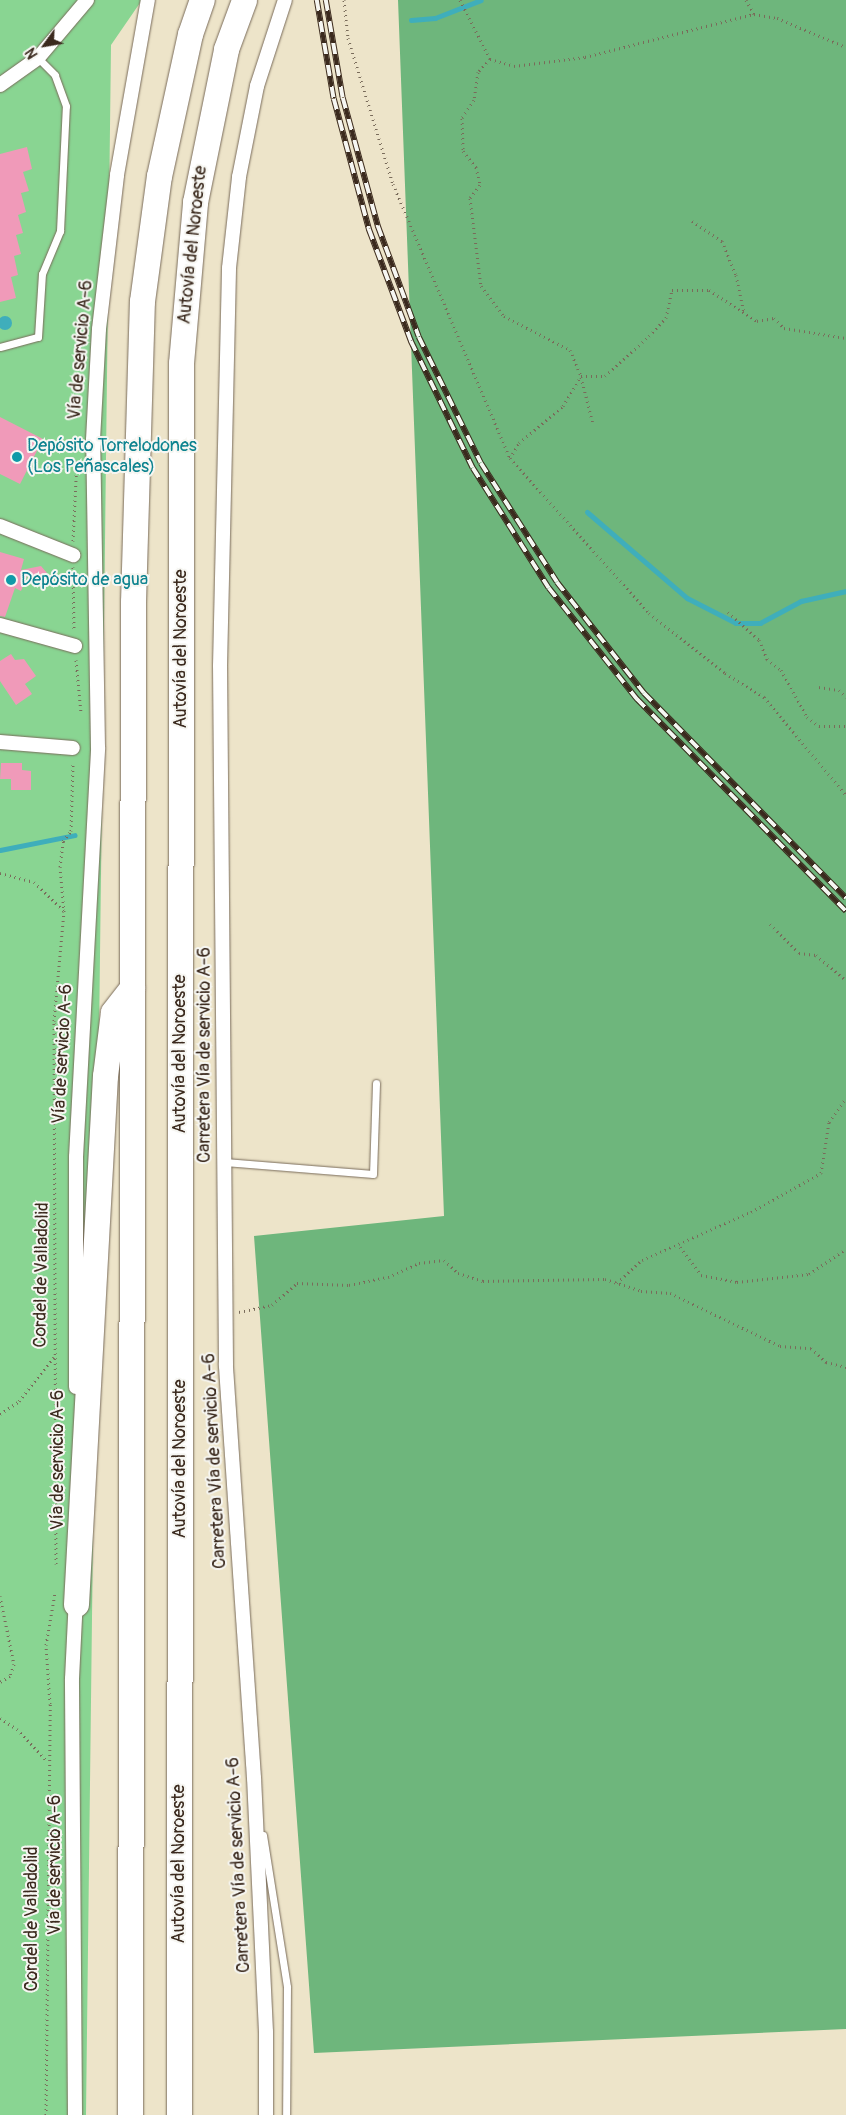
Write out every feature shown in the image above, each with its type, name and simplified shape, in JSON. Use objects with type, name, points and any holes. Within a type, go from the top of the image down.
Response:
[{"type":"highway","points":[[130,2115],[133,602],[142,301],[159,176],[190,34],[202,0]]},
{"type":"highway","name":"Autovía del Noroeste","points":[[179,2115],[181,363],[195,202],[226,49],[244,0]]},
{"type":"highway","points":[[76,1604],[105,1076],[113,1012],[132,988]]},
{"type":"street","points":[[0,85],[38,58],[87,0]]},
{"type":"street","name":"Vía de servicio A-6","points":[[75,2115],[72,1680],[76,1604],[76,1157],[98,748],[93,440],[99,329],[117,175],[148,0]]},
{"type":"street","name":"Carretera Vía de servicio A-6","points":[[266,2115],[266,2032],[254,1778],[226,1312],[220,666],[229,268],[238,177],[257,86],[285,0]]},
{"type":"street","points":[[0,526],[73,555]]},
{"type":"street","points":[[0,625],[74,646]]},
{"type":"street","points":[[0,742],[73,748]]},
{"type":"lane","points":[[0,347],[38,336],[42,274],[60,230],[66,106],[55,75],[38,58]]},
{"type":"lane","points":[[225,1162],[373,1174],[376,1083]]},
{"type":"lane","points":[[254,1778],[286,1987],[286,2115]]},
{"type":"path","points":[[344,0],[348,38],[393,184],[510,458],[649,613],[725,673],[764,697],[846,795]]},
{"type":"path","points":[[460,0],[466,17],[490,59],[514,66],[584,57],[754,14],[777,18],[846,47]]},
{"type":"path","points":[[746,0],[754,14]]},
{"type":"path","points":[[490,59],[478,72],[474,100],[462,118],[464,151],[476,167],[480,185],[470,198],[481,286],[504,316],[570,350],[581,376],[593,424]]},
{"type":"path","points":[[692,221],[722,241],[736,275],[744,314]]},
{"type":"path","points":[[581,376],[605,376],[649,336],[666,318],[672,290],[709,290],[757,321],[774,318],[784,328],[846,338]]},
{"type":"path","points":[[510,458],[519,443],[563,406],[581,376]]},
{"type":"path","points":[[77,451],[73,555],[74,646],[82,720]]},
{"type":"path","points":[[728,612],[760,640],[767,659],[781,670],[807,717],[819,726],[846,726]]},
{"type":"path","points":[[819,687],[839,690],[846,697]]},
{"type":"path","name":"Cordel de Valladolid","points":[[56,1576],[54,1356],[58,1230],[54,1021],[64,912],[60,867],[63,841],[71,831],[73,748]]},
{"type":"path","points":[[0,873],[34,882],[64,912]]},
{"type":"path","points":[[770,924],[799,953],[816,955],[846,980]]},
{"type":"path","points":[[617,1283],[642,1260],[680,1247],[821,1173],[829,1122],[836,1106],[846,1098]]},
{"type":"path","points":[[680,1247],[701,1275],[737,1282],[809,1274],[846,1249]]},
{"type":"path","points":[[226,1312],[249,1313],[272,1305],[296,1283],[371,1282],[433,1260],[444,1260],[458,1273],[484,1281],[605,1279],[641,1291],[670,1292],[780,1346],[811,1348],[826,1362],[846,1367]]},
{"type":"path","points":[[0,1414],[19,1401],[54,1356]]},
{"type":"path","name":"Cordel de Valladolid","points":[[46,2115],[47,1762],[50,1704],[46,1645],[57,1585]]},
{"type":"path","points":[[0,1596],[14,1664],[10,1676],[0,1682]]},
{"type":"path","points":[[0,1718],[17,1729],[47,1762]]},
{"type":"green space","points":[[0,0],[142,0],[111,45],[86,2115],[0,2115]]},
{"type":"green space","points":[[398,0],[846,0],[846,2029],[314,2053],[254,1236],[444,1216]]},
{"type":"water","points":[[2,316],[8,316],[12,323],[8,330],[2,330],[-2,326],[-2,320]]},
{"type":"building","points":[[27,147],[32,169],[23,172],[29,191],[21,193],[26,212],[18,215],[23,233],[16,235],[21,254],[14,256],[18,275],[11,277],[16,298],[0,302],[0,154]]},
{"type":"building","name":"Depósito Torrelodones (Los Peñascales)","points":[[0,417],[43,439],[20,484],[0,474]]},
{"type":"building","name":"Depósito de agua","points":[[0,552],[24,559],[21,570],[41,566],[47,573],[41,579],[27,576],[21,591],[15,588],[5,617],[0,616]]},
{"type":"building","points":[[11,654],[15,660],[24,659],[36,676],[25,684],[32,694],[16,705],[0,681],[0,661]]},
{"type":"building","points":[[1,763],[22,763],[22,770],[31,771],[31,790],[11,790],[11,779],[0,779]]},
{"type":"waterway","points":[[411,20],[435,18],[481,0]]},
{"type":"waterway","points":[[587,512],[687,598],[736,623],[760,623],[801,601],[846,591]]},
{"type":"waterway","points":[[0,850],[75,835]]},
{"type":"railway","points":[[317,0],[334,99],[369,229],[411,341],[473,468],[549,588],[637,699],[846,911]]},
{"type":"railway","points":[[326,0],[343,98],[378,226],[419,337],[481,463],[557,582],[644,693],[846,898]]},
{"type":"place","name":"Depósito Torrelodones (Los Peñascales)","points":[[17,457]]},
{"type":"place","name":"Depósito de agua","points":[[11,580]]}]
